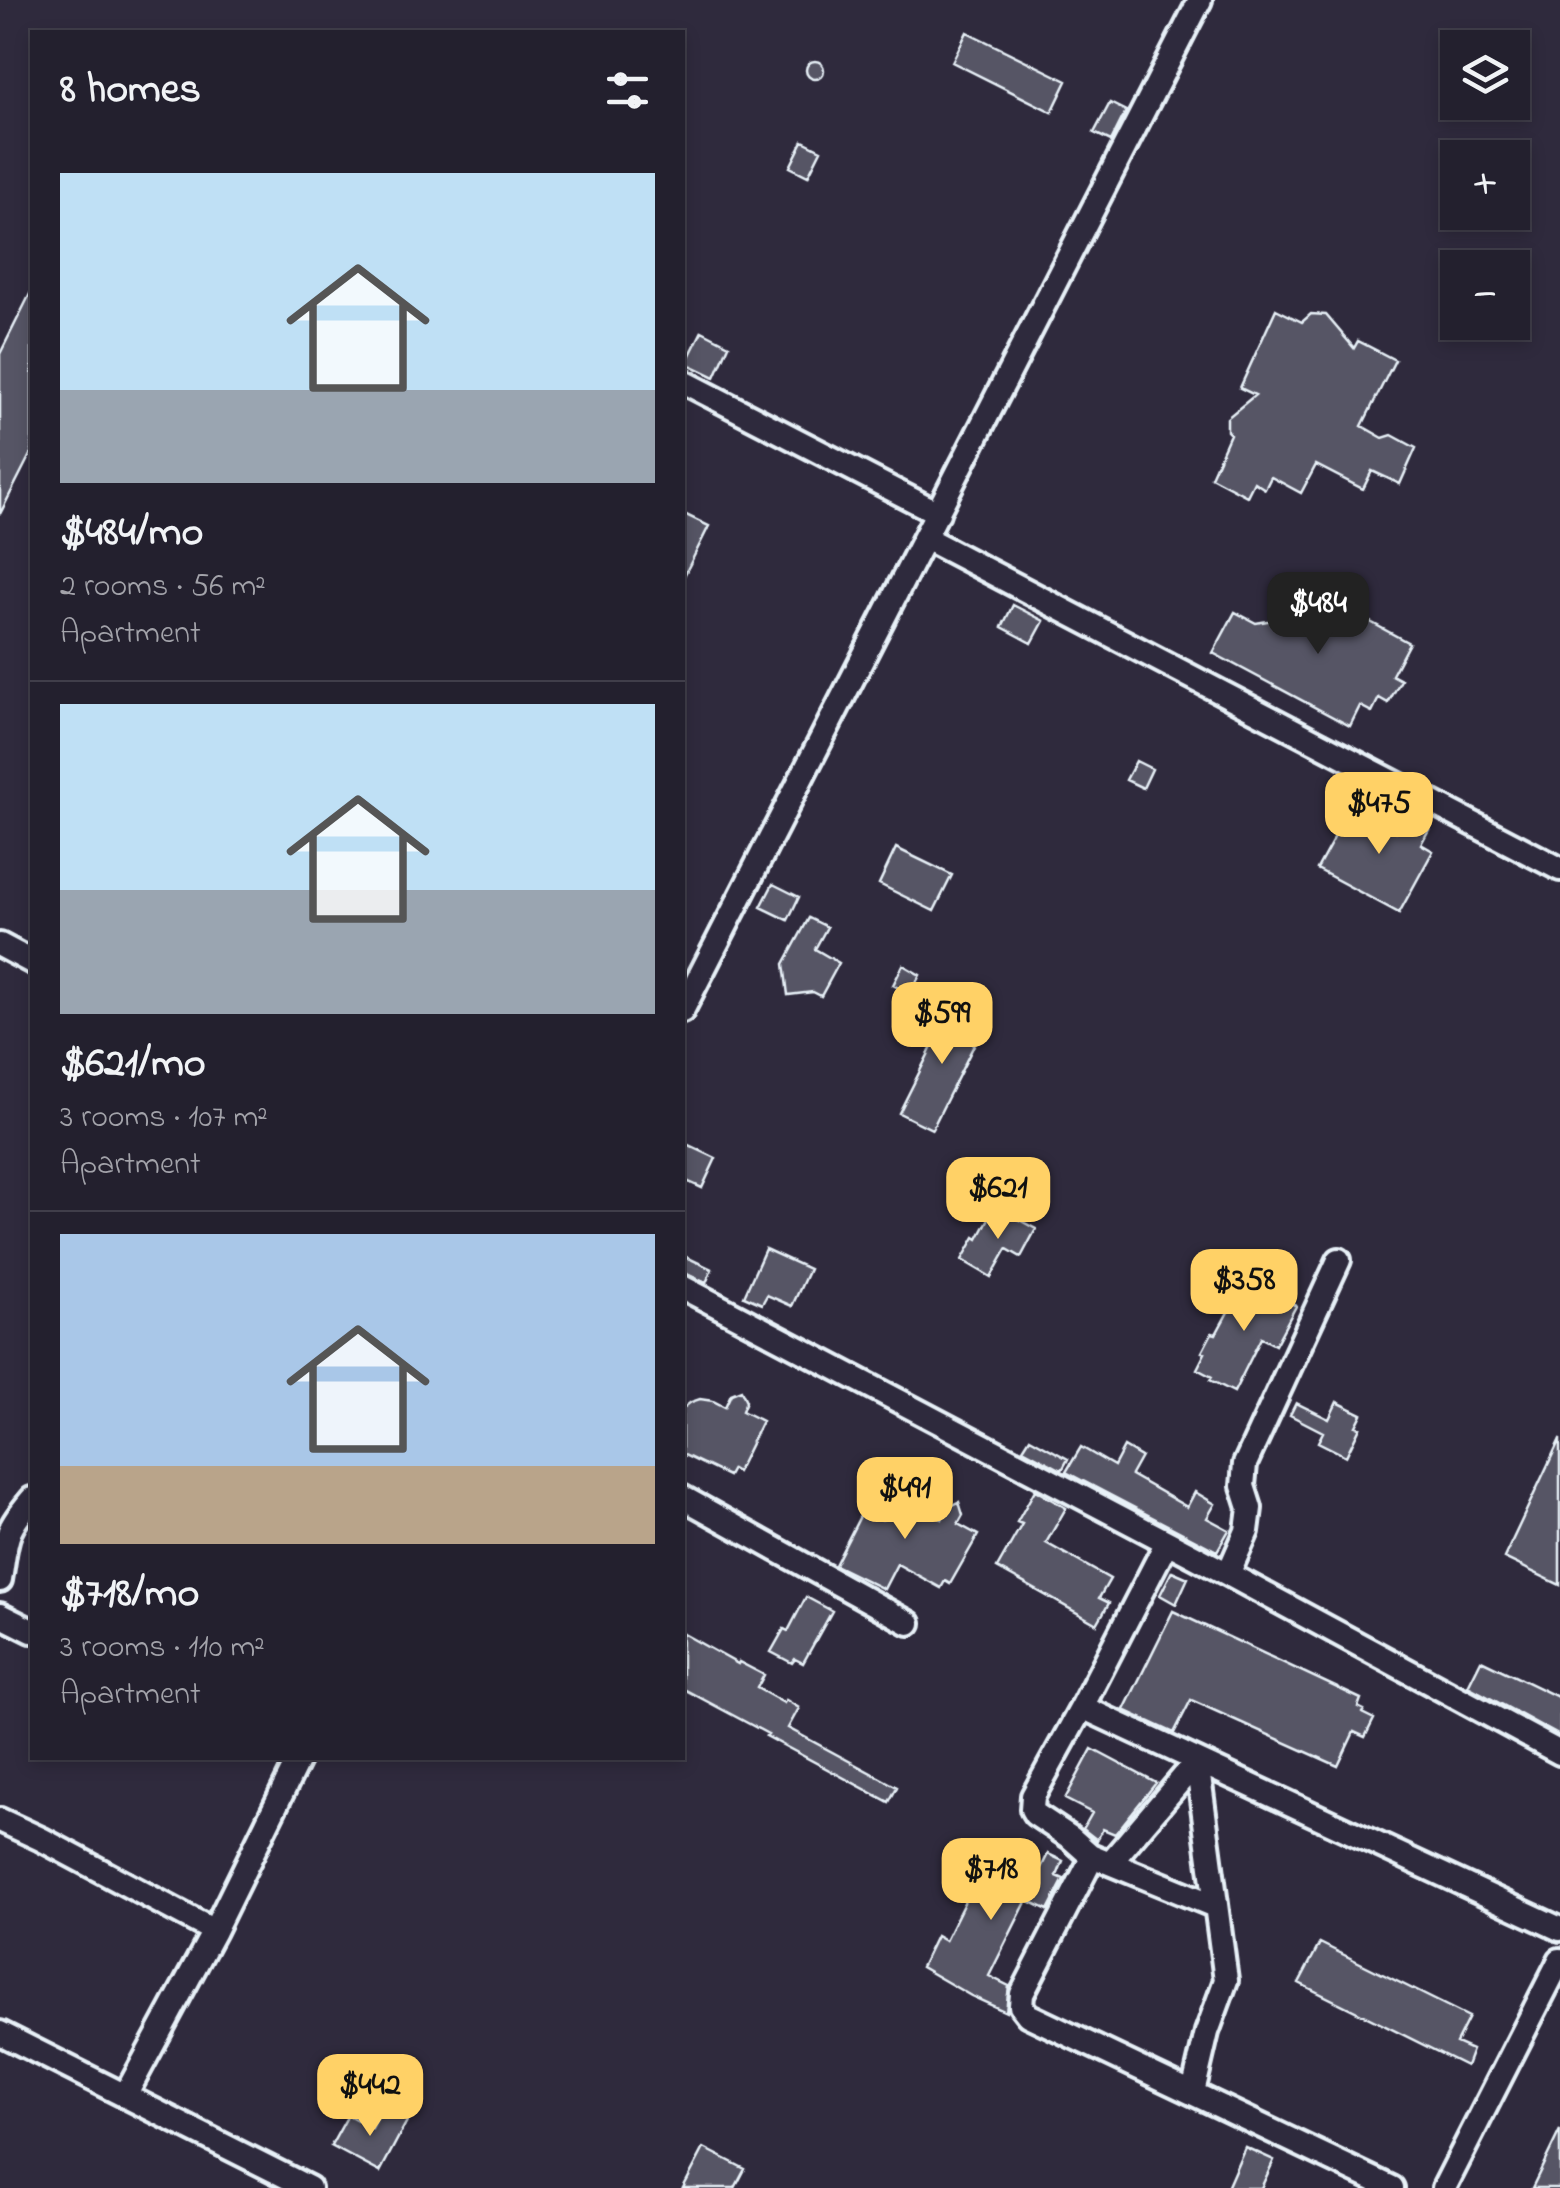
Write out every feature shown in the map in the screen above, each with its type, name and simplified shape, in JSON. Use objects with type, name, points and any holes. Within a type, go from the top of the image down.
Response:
[{"type":"street","points":[[685,1006],[1200,0]]},
{"type":"street","points":[[685,382],[938,513]]},
{"type":"street","points":[[925,538],[1560,869]]},
{"type":"street","points":[[0,945],[30,961]]},
{"type":"street","points":[[1228,1574],[1248,1531],[1250,1508],[1243,1486],[1245,1464],[1339,1260]]},
{"type":"street","points":[[685,1288],[1560,1753]]},
{"type":"street","points":[[685,1499],[909,1623]]},
{"type":"street","points":[[0,1580],[7,1534],[30,1500]]},
{"type":"street","points":[[1167,1542],[1031,1802],[1035,1814],[1100,1859],[1215,1906]]},
{"type":"street","points":[[0,1615],[30,1630]]},
{"type":"street","points":[[1082,1707],[1560,1929]]},
{"type":"street","points":[[124,2096],[214,1932],[292,1760]]},
{"type":"street","points":[[1197,1760],[1100,1859],[1090,1862],[1022,1994],[1022,2006],[1028,2015],[1392,2188]]},
{"type":"street","points":[[1193,2092],[1207,2032],[1226,1980],[1197,1760]]},
{"type":"street","points":[[0,1820],[214,1932]]},
{"type":"street","points":[[1444,2188],[1560,1960]]},
{"type":"street","points":[[0,2034],[310,2188]]},
{"type":"building","points":[[967,32],[1067,81],[1052,112],[952,62]]},
{"type":"building","points":[[815,61],[824,70],[815,79],[806,70]]},
{"type":"building","points":[[1110,103],[1126,111],[1111,141],[1094,133]]},
{"type":"building","points":[[803,141],[821,150],[808,176],[790,167]]},
{"type":"building","points":[[30,294],[30,455],[0,514],[0,354]]},
{"type":"building","points":[[1276,309],[1302,322],[1311,314],[1326,315],[1354,348],[1358,341],[1395,360],[1362,426],[1383,438],[1392,435],[1416,448],[1400,484],[1372,471],[1363,489],[1316,465],[1301,493],[1271,477],[1265,489],[1254,482],[1247,496],[1211,477],[1230,434],[1227,418],[1255,395],[1240,388]]},
{"type":"building","points":[[702,331],[729,345],[715,377],[686,363]]},
{"type":"building","points":[[685,514],[709,526],[685,574]]},
{"type":"building","points":[[1330,600],[1409,643],[1392,675],[1401,680],[1388,703],[1379,698],[1372,712],[1360,706],[1350,726],[1213,653],[1235,612],[1256,623],[1273,620],[1284,607],[1307,608]]},
{"type":"building","points":[[1013,605],[1044,621],[1032,643],[1002,627]]},
{"type":"building","points":[[1136,761],[1152,769],[1143,788],[1126,780]]},
{"type":"building","points":[[1351,807],[1396,831],[1407,811],[1432,824],[1421,844],[1433,851],[1399,913],[1317,869]]},
{"type":"building","points":[[896,848],[952,875],[934,911],[879,884]]},
{"type":"building","points":[[773,884],[799,897],[788,920],[761,907]]},
{"type":"building","points":[[809,918],[827,927],[815,949],[839,963],[821,996],[813,992],[788,995],[784,964]]},
{"type":"building","points":[[903,965],[920,975],[910,994],[893,985]]},
{"type":"building","points":[[953,1005],[986,1021],[932,1129],[899,1113]]},
{"type":"building","points":[[685,1143],[716,1158],[702,1188],[685,1180]]},
{"type":"building","points":[[995,1207],[1036,1229],[1021,1257],[1007,1249],[991,1277],[962,1260]]},
{"type":"building","points":[[765,1249],[809,1269],[792,1306],[767,1295],[762,1304],[744,1296]]},
{"type":"building","points":[[685,1256],[712,1269],[706,1283],[685,1273]]},
{"type":"building","points":[[1246,1279],[1296,1306],[1275,1345],[1261,1338],[1234,1392],[1197,1369],[1212,1333],[1216,1334]]},
{"type":"building","points":[[741,1390],[746,1401],[742,1411],[762,1421],[737,1472],[732,1469],[728,1476],[685,1455],[685,1407],[700,1399],[725,1407],[731,1394]]},
{"type":"building","points":[[1337,1402],[1362,1414],[1346,1456],[1318,1442],[1323,1432],[1290,1415],[1296,1403],[1329,1419]]},
{"type":"building","points":[[1030,1438],[1068,1459],[1062,1470],[1023,1449]]},
{"type":"building","points":[[1560,1439],[1560,1585],[1504,1558]]},
{"type":"building","points":[[1081,1447],[1114,1466],[1124,1447],[1141,1457],[1131,1475],[1187,1507],[1195,1492],[1215,1504],[1207,1518],[1229,1530],[1217,1551],[1066,1472]]},
{"type":"building","points":[[878,1481],[897,1490],[883,1519],[917,1510],[942,1519],[949,1507],[959,1502],[963,1515],[958,1524],[978,1535],[950,1584],[945,1581],[941,1588],[897,1564],[884,1589],[835,1565]]},
{"type":"building","points":[[1035,1490],[1066,1508],[1046,1543],[1110,1579],[1099,1598],[1109,1603],[1097,1624],[997,1568],[1022,1524],[1017,1522]]},
{"type":"building","points":[[1172,1571],[1188,1578],[1176,1604],[1160,1595]]},
{"type":"building","points":[[806,1597],[832,1611],[803,1663],[795,1659],[792,1663],[771,1652],[784,1629],[788,1631]]},
{"type":"building","points":[[1173,1611],[1361,1699],[1358,1707],[1374,1719],[1365,1737],[1354,1732],[1338,1766],[1191,1700],[1174,1733],[1124,1710]]},
{"type":"building","points":[[685,1635],[764,1675],[757,1688],[799,1708],[788,1728],[897,1787],[889,1802],[685,1690]]},
{"type":"building","points":[[1481,1660],[1560,1698],[1560,1736],[1468,1686]]},
{"type":"building","points":[[1092,1749],[1156,1783],[1115,1834],[1103,1829],[1097,1840],[1083,1829],[1092,1813],[1065,1799]]},
{"type":"building","points":[[993,1844],[1041,1868],[1048,1854],[1063,1861],[1057,1876],[1064,1879],[1048,1910],[1027,1900],[989,1976],[1009,1986],[1006,2012],[921,1967],[936,1936],[945,1941]]},
{"type":"building","points":[[1320,1943],[1469,2017],[1456,2043],[1472,2050],[1466,2066],[1299,1983]]},
{"type":"building","points":[[383,2108],[407,2121],[380,2172],[331,2146],[348,2115],[372,2128]]},
{"type":"building","points":[[1560,2130],[1560,2188],[1532,2188]]},
{"type":"building","points":[[1245,2147],[1274,2160],[1261,2188],[1227,2188]]},
{"type":"building","points":[[704,2148],[745,2169],[735,2188],[683,2188]]}]
